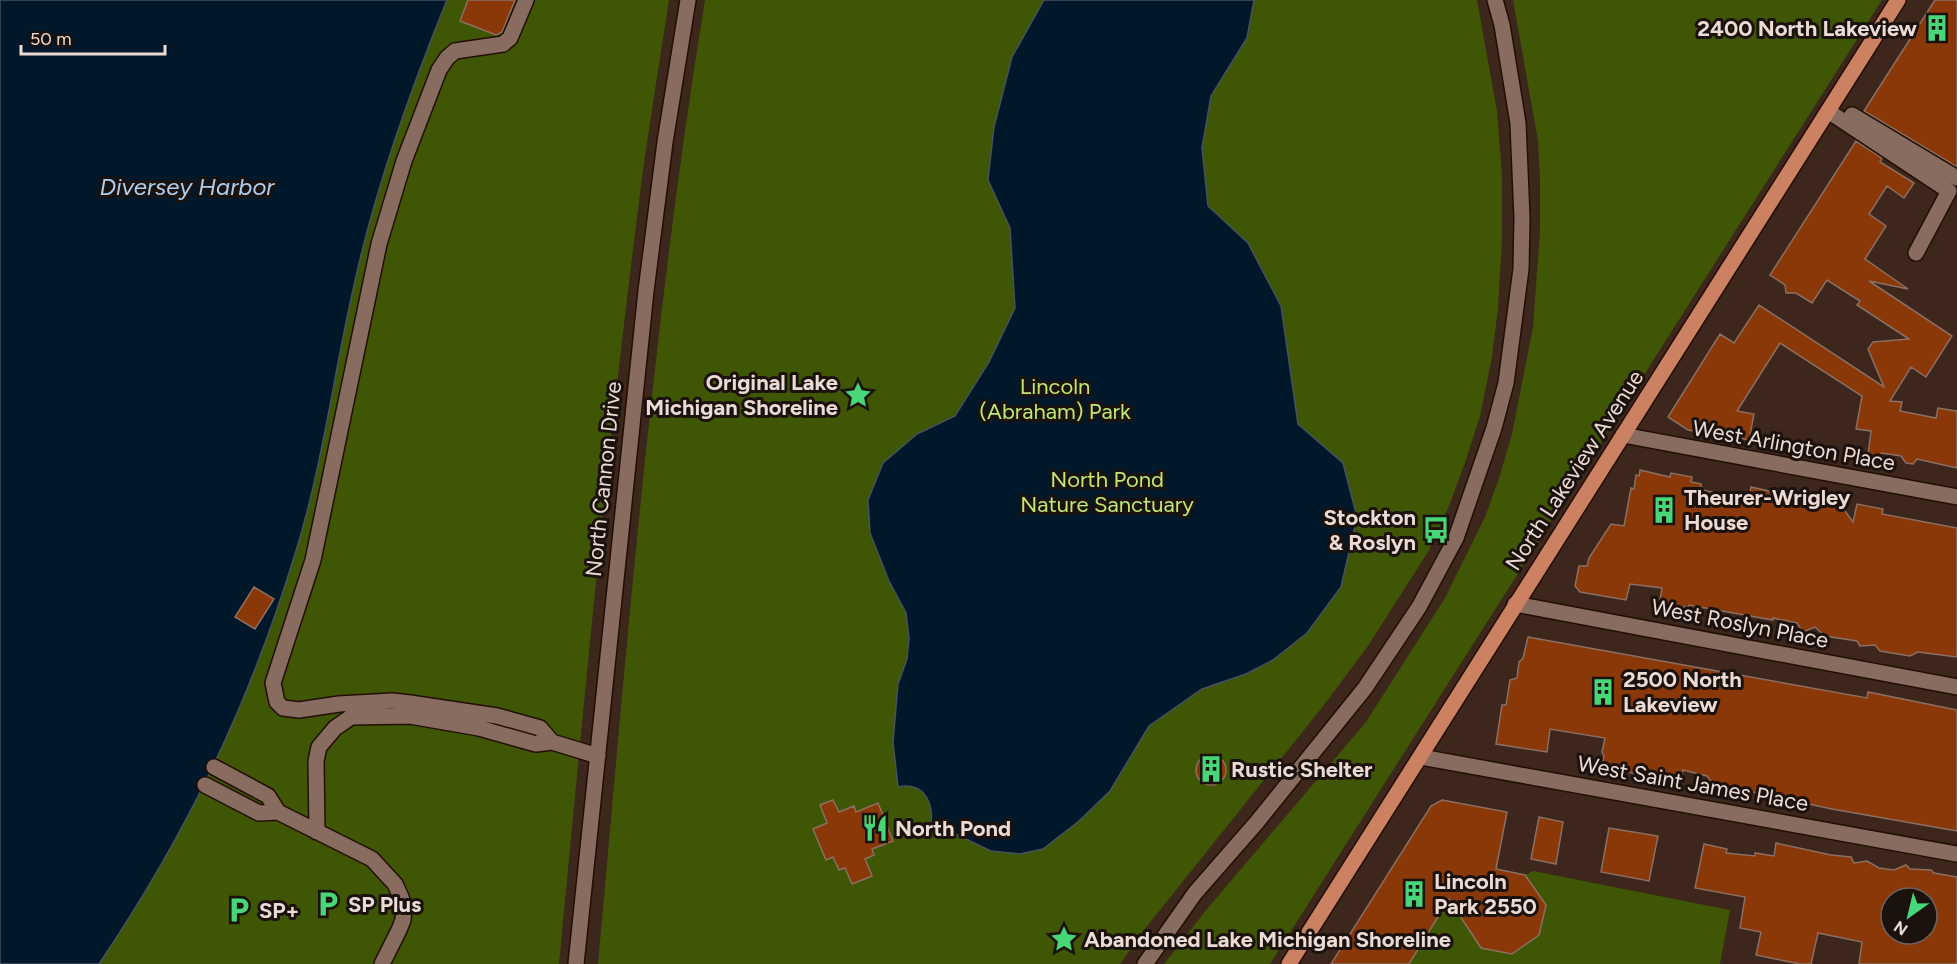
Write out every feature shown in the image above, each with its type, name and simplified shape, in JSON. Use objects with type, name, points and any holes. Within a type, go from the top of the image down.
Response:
[{"type":"main road","name":"North Lakeview Avenue","points":[[1289,964],[1898,0]]},
{"type":"street","points":[[526,0],[510,38],[503,44],[455,51],[447,58],[439,70],[404,161],[379,244],[313,560],[273,683],[277,702],[283,708],[350,710],[410,716],[479,728],[536,744],[552,742],[598,756]]},
{"type":"street","name":"North Cannon Drive","points":[[576,964],[646,291],[665,142],[688,0]]},
{"type":"street","points":[[1145,964],[1195,893],[1257,822],[1365,688],[1419,608],[1456,538],[1494,428],[1506,383],[1521,269],[1522,219],[1518,123],[1502,25],[1495,0]]},
{"type":"street","points":[[1830,107],[1957,178]]},
{"type":"street","points":[[1830,107],[1949,190],[1916,252]]},
{"type":"street","name":"West Arlington Place","points":[[1623,435],[1957,497]]},
{"type":"street","name":"West Roslyn Place","points":[[1515,604],[1957,687]]},
{"type":"street","points":[[317,832],[316,761],[319,747],[350,710]]},
{"type":"street","name":"West Saint James Place","points":[[1421,757],[1957,854]]},
{"type":"street","points":[[214,767],[267,796],[278,812],[372,859],[395,884],[404,908],[403,920],[382,964]]},
{"type":"street","points":[[205,785],[259,813],[278,812]]},
{"type":"green space","points":[[0,0],[669,0],[642,178],[618,374],[559,964],[0,964]]},
{"type":"green space","name":"Lincoln (Abraham) Park","points":[[705,0],[1477,0],[1497,111],[1502,175],[1502,240],[1498,308],[1492,357],[1480,416],[1449,506],[1428,552],[1368,646],[1324,705],[1148,925],[1120,964],[598,964],[656,360],[670,240]]},
{"type":"green space","points":[[1513,0],[1882,0],[1270,964],[1164,964],[1207,909],[1366,722],[1445,598],[1485,517],[1512,434],[1533,327],[1540,230],[1538,141]]},
{"type":"green space","points":[[1533,871],[1730,910],[1720,964],[1409,964],[1462,879],[1464,892],[1460,916],[1481,948],[1512,954],[1539,935],[1546,904],[1525,875]]},
{"type":"water","name":"Diversey Harbor","points":[[0,0],[447,0],[407,104],[373,209],[363,245],[305,520],[277,610],[236,716],[188,817],[131,915],[99,964],[0,964]]},
{"type":"water","name":"North Pond","points":[[1044,0],[1254,0],[1247,38],[1211,96],[1202,148],[1208,206],[1248,243],[1281,306],[1298,424],[1343,463],[1357,517],[1341,587],[1307,633],[1273,660],[1246,674],[1202,689],[1149,726],[1110,791],[1079,821],[1043,849],[1020,854],[991,851],[949,831],[930,829],[931,812],[926,797],[916,788],[898,787],[893,742],[898,684],[907,659],[909,638],[906,613],[889,581],[870,533],[868,500],[883,463],[917,434],[955,416],[989,362],[1015,308],[1010,228],[988,180],[994,127],[1012,57]]},
{"type":"building","points":[[468,0],[515,0],[502,32],[496,35],[460,21]]},
{"type":"building","points":[[1935,0],[1957,0],[1957,167],[1864,111]]},
{"type":"building","points":[[1856,141],[1882,158],[1880,162],[1914,183],[1904,198],[1887,186],[1869,214],[1886,226],[1865,259],[1908,289],[1869,281],[1952,336],[1926,377],[1911,367],[1890,401],[1902,402],[1900,411],[1936,418],[1938,408],[1957,411],[1957,468],[1917,459],[1913,464],[1906,463],[1901,456],[1882,453],[1879,456],[1868,455],[1871,431],[1856,429],[1862,396],[1780,343],[1737,411],[1754,414],[1749,440],[1688,430],[1668,417],[1720,334],[1734,343],[1759,305],[1884,387],[1868,349],[1873,342],[1909,339],[1857,305],[1860,301],[1827,280],[1812,303],[1796,293],[1786,293],[1785,285],[1770,275]]},
{"type":"building","points":[[1640,470],[1670,477],[1671,473],[1692,477],[1691,482],[1701,484],[1702,490],[1749,499],[1751,487],[1826,504],[1831,500],[1837,500],[1853,522],[1857,504],[1883,509],[1882,514],[1957,528],[1957,657],[1918,652],[1910,656],[1880,651],[1875,645],[1860,646],[1857,641],[1825,636],[1815,627],[1803,632],[1797,623],[1773,618],[1773,620],[1689,605],[1688,608],[1672,604],[1665,610],[1660,600],[1662,588],[1630,584],[1626,600],[1580,592],[1575,586],[1579,566],[1587,566],[1589,558],[1611,524],[1624,526],[1631,488],[1634,489],[1636,475],[1639,476]]},
{"type":"building","points":[[254,587],[274,599],[255,629],[235,617]]},
{"type":"building","points":[[1528,637],[1867,698],[1868,692],[1957,710],[1957,831],[1832,809],[1748,791],[1744,793],[1739,789],[1724,787],[1719,792],[1707,776],[1683,770],[1680,784],[1601,766],[1605,738],[1550,729],[1547,752],[1496,744],[1502,705],[1506,705],[1510,680],[1517,678],[1519,662],[1523,658]]},
{"type":"building","name":"Rustic Shelter","points":[[1211,755],[1222,759],[1226,770],[1222,781],[1211,785],[1200,781],[1196,770],[1200,759]]},
{"type":"building","points":[[833,800],[839,812],[854,806],[856,812],[878,803],[893,841],[872,849],[874,855],[865,859],[872,876],[852,884],[845,868],[839,870],[833,857],[826,860],[813,829],[827,823],[820,805]]},
{"type":"building","name":"Lincoln Park 2550","points":[[1442,800],[1507,812],[1496,869],[1525,875],[1546,905],[1539,935],[1512,954],[1481,948],[1449,899],[1409,964],[1331,964],[1431,806]]},
{"type":"building","points":[[1539,817],[1563,822],[1556,864],[1531,859]]},
{"type":"building","points":[[1609,828],[1658,836],[1649,881],[1601,872]]},
{"type":"building","points":[[1776,843],[1851,857],[1854,863],[1867,861],[1879,868],[1894,870],[1906,865],[1910,869],[1931,870],[1934,873],[1957,877],[1957,964],[1859,964],[1862,942],[1818,933],[1811,964],[1756,955],[1761,932],[1740,928],[1745,897],[1695,888],[1704,844],[1727,849],[1726,853],[1755,856],[1755,853],[1774,856]]},
{"type":"place","name":"2400 North Lakeview","points":[[1937,28]]},
{"type":"place","name":"Original Lake Michigan Shoreline","points":[[858,395]]},
{"type":"place","name":"Theurer-Wrigley House","points":[[1664,510]]},
{"type":"place","name":"Stockton & Roslyn","points":[[1436,530]]},
{"type":"place","name":"2500 North Lakeview","points":[[1603,692]]},
{"type":"place","name":"Rustic Shelter","points":[[1211,769]]},
{"type":"place","name":"North Pond","points":[[875,828]]},
{"type":"place","name":"Lincoln Park 2550","points":[[1414,894]]},
{"type":"place","name":"SP Plus","points":[[328,904]]},
{"type":"place","name":"SP+","points":[[239,910]]},
{"type":"place","name":"Abandoned Lake Michigan Shoreline","points":[[1064,939]]},
{"type":"park label","name":"North Pond Nature Sanctuary","points":[[1107,492]]}]
